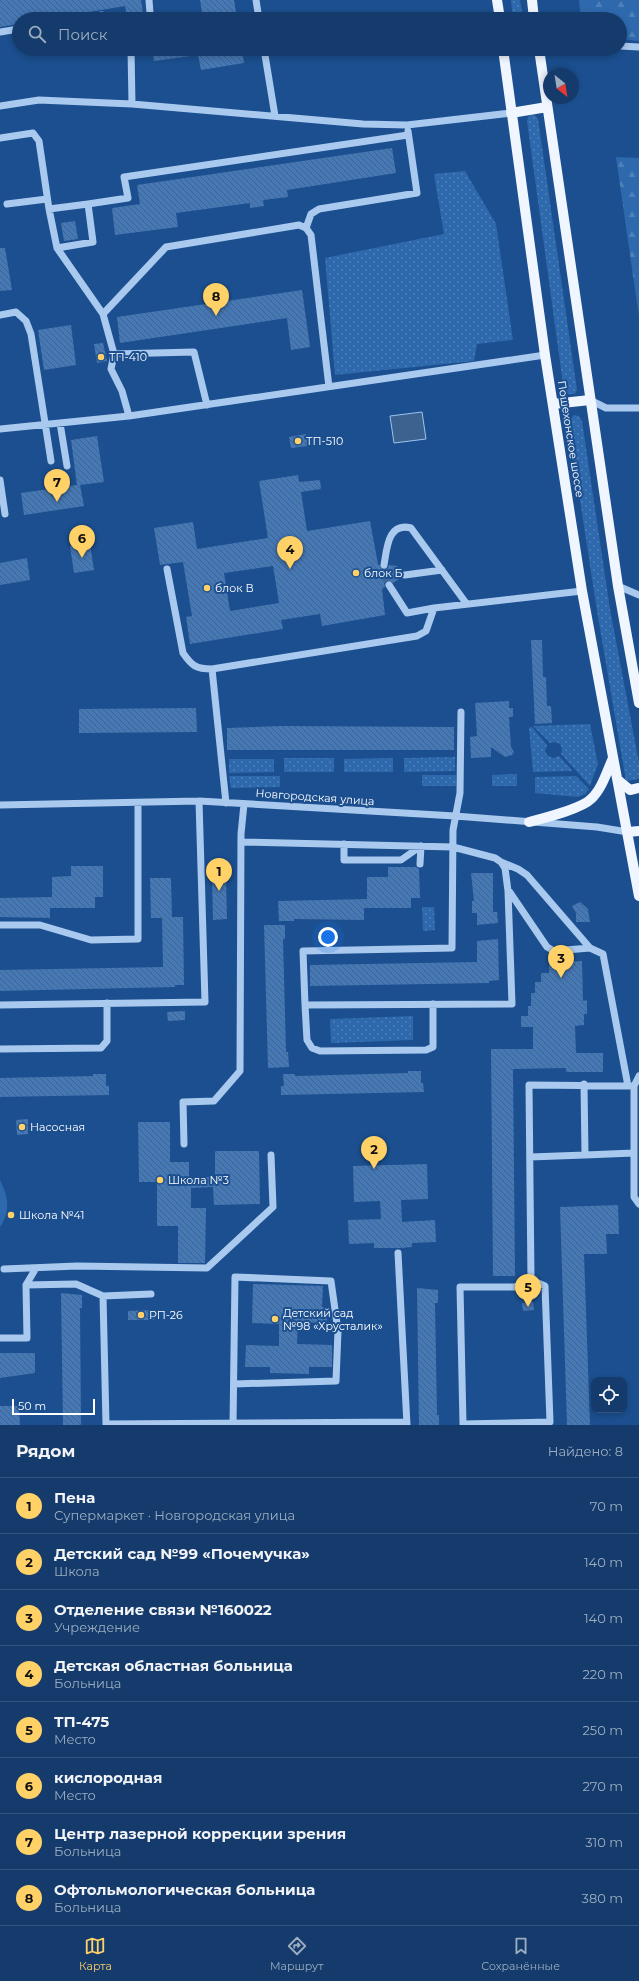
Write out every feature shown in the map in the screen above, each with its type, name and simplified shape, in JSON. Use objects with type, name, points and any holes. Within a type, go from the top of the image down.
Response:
[{"type":"main road","points":[[497,0],[499,12]]},
{"type":"main road","points":[[532,0],[533,12]]},
{"type":"main road","name":"Пошехонское шоссе","points":[[504,56],[545,355],[582,591],[639,895]]},
{"type":"main road","points":[[539,56],[618,586],[639,703]]},
{"type":"main road","points":[[511,113],[547,107]]},
{"type":"main road","points":[[553,404],[590,400]]},
{"type":"main road","points":[[529,822],[570,809],[591,800],[603,782],[613,758]]},
{"type":"main road","points":[[618,780],[630,790],[639,788]]},
{"type":"main road","points":[[628,832],[639,830]]},
{"type":"street","points":[[149,0],[150,12]]},
{"type":"street","points":[[256,0],[258,12]]},
{"type":"street","points":[[0,32],[12,30]]},
{"type":"street","points":[[627,46],[639,47]]},
{"type":"street","points":[[131,56],[132,104]]},
{"type":"street","points":[[265,56],[275,116]]},
{"type":"street","points":[[0,106],[39,100],[132,104],[364,124],[407,125],[511,113]]},
{"type":"street","points":[[306,228],[311,214],[319,209],[417,193],[407,125]]},
{"type":"street","points":[[0,138],[33,133],[39,141],[47,199],[57,248],[103,314],[114,354],[111,369],[122,391],[129,416]]},
{"type":"street","points":[[49,209],[128,198],[124,177],[408,135]]},
{"type":"street","points":[[7,204],[47,199]]},
{"type":"street","points":[[57,248],[93,242],[88,204]]},
{"type":"street","points":[[103,314],[166,246],[300,225],[306,228],[311,235],[329,387]]},
{"type":"street","points":[[0,315],[16,312],[26,321],[31,334],[51,460]]},
{"type":"street","points":[[114,354],[194,352],[207,405]]},
{"type":"street","points":[[0,429],[129,416],[545,355]]},
{"type":"street","points":[[590,400],[606,408],[639,408]]},
{"type":"street","points":[[60,422],[67,466]]},
{"type":"street","points":[[0,480],[5,514]]},
{"type":"street","points":[[384,565],[389,538],[395,529],[404,526],[411,528],[466,603]]},
{"type":"street","points":[[167,569],[183,653],[189,662],[199,669],[417,636],[426,631],[434,608]]},
{"type":"street","points":[[405,575],[442,570]]},
{"type":"street","points":[[389,585],[407,613],[466,603],[582,591]]},
{"type":"street","points":[[618,586],[639,595]]},
{"type":"street","points":[[212,668],[226,803]]},
{"type":"street","points":[[433,1004],[433,1047],[426,1050],[320,1051],[312,1048],[307,1040],[303,951],[452,948],[455,816],[460,793],[461,712]]},
{"type":"street","points":[[0,1005],[205,1002],[199,802]]},
{"type":"street","name":"Новгородская улица","points":[[0,805],[199,802],[226,803],[455,816],[597,827],[628,832]]},
{"type":"street","points":[[0,925],[40,925],[91,940],[138,939],[138,803]]},
{"type":"street","points":[[184,1144],[183,1102],[214,1101],[240,1071],[241,842],[244,804]]},
{"type":"street","points":[[241,842],[454,847],[495,858],[527,875],[590,948],[604,954],[631,1086],[634,1197],[639,1204]]},
{"type":"street","points":[[344,844],[344,860],[401,860],[421,846]]},
{"type":"street","points":[[420,864],[421,846]]},
{"type":"street","points":[[305,1004],[512,1004],[508,891],[504,868],[501,862]]},
{"type":"street","points":[[508,891],[547,947],[554,951],[590,948]]},
{"type":"street","points":[[0,1049],[101,1048],[107,1041],[107,1003]]},
{"type":"street","points":[[631,1086],[639,1076]]},
{"type":"street","points":[[531,1280],[529,1085],[584,1084],[631,1086]]},
{"type":"street","points":[[584,1084],[585,1155]]},
{"type":"street","points":[[530,1157],[634,1153]]},
{"type":"street","points":[[4,1269],[77,1266],[207,1268],[274,1207],[271,1155]]},
{"type":"street","points":[[103,1296],[106,1424],[407,1424],[398,1253]]},
{"type":"street","points":[[0,1338],[27,1338],[26,1285],[36,1268]]},
{"type":"street","points":[[233,1424],[235,1277],[332,1280],[338,1331],[336,1381],[234,1384]]},
{"type":"street","points":[[531,1280],[545,1286],[550,1422],[463,1424],[460,1287],[515,1287],[531,1280]]},
{"type":"street","points":[[26,1285],[76,1284],[103,1296],[151,1294]]},
{"type":"green space","points":[[511,0],[520,0],[522,12],[512,12]]},
{"type":"green space","points":[[579,0],[639,0],[639,41],[627,40],[627,12],[580,12]]},
{"type":"green space","points":[[531,114],[535,115],[538,119],[577,390],[575,394],[567,394],[564,391],[527,121]]},
{"type":"green space","points":[[616,157],[639,158],[639,317]]},
{"type":"green space","points":[[465,171],[496,224],[513,340],[477,344],[474,361],[335,375],[325,258],[444,234],[434,174]]},
{"type":"green space","points":[[574,415],[579,416],[582,421],[610,609],[639,763],[639,779],[626,781],[597,611],[568,422]]},
{"type":"green space","points":[[590,724],[598,764],[590,786],[561,754],[562,748],[560,744],[556,742],[550,743],[533,726]]},
{"type":"green space","points":[[532,727],[547,745],[545,751],[547,755],[553,758],[559,756],[573,771],[533,772],[529,728]]},
{"type":"green space","points":[[455,757],[455,771],[404,772],[404,758]]},
{"type":"green space","points":[[284,758],[334,758],[334,772],[284,772]]},
{"type":"green space","points":[[393,758],[393,772],[344,772],[344,759]]},
{"type":"green space","points":[[229,759],[274,759],[274,772],[229,773]]},
{"type":"green space","points":[[517,774],[517,786],[492,786],[492,775]]},
{"type":"green space","points":[[422,775],[456,775],[456,786],[422,786]]},
{"type":"green space","points":[[229,776],[280,776],[280,787],[231,788]]},
{"type":"green space","points":[[576,776],[589,789],[585,794],[578,797],[535,793],[535,777]]},
{"type":"green space","points":[[422,907],[434,907],[435,930],[423,931]]},
{"type":"green space","points":[[413,1016],[413,1040],[331,1043],[330,1019]]},
{"type":"green space","points":[[0,1180],[5,1192],[7,1209],[6,1215],[0,1227]]},
{"type":"shaded area","points":[[422,412],[426,439],[394,443],[390,416]]},
{"type":"building","points":[[0,0],[141,0],[143,12],[126,12],[125,6],[89,12],[12,12],[12,25],[0,27]]},
{"type":"building","points":[[200,0],[234,0],[236,12],[202,12]]},
{"type":"building","points":[[153,56],[191,56],[154,61]]},
{"type":"building","points":[[198,56],[243,56],[244,63],[201,70]]},
{"type":"building","points":[[392,148],[396,173],[287,190],[288,197],[263,200],[264,206],[250,208],[250,203],[176,213],[178,227],[115,235],[112,208],[140,204],[137,185]]},
{"type":"building","points":[[75,221],[78,239],[64,241],[61,223]]},
{"type":"building","points":[[0,248],[5,248],[12,290],[0,291]]},
{"type":"building","points":[[302,290],[310,347],[291,350],[287,318],[120,343],[117,317]]},
{"type":"building","points":[[71,325],[76,365],[44,370],[38,330]]},
{"type":"building","name":"ТП-410","points":[[103,343],[107,361],[97,363],[94,344]]},
{"type":"building","name":"ТП-510","points":[[306,434],[308,446],[291,448],[289,437]]},
{"type":"building","points":[[97,436],[104,482],[80,485],[84,506],[24,515],[21,493],[77,485],[71,440]]},
{"type":"building","points":[[298,475],[299,482],[320,480],[321,489],[301,492],[307,531],[370,521],[378,564],[384,570],[388,568],[389,565],[397,566],[399,579],[393,583],[388,580],[384,583],[385,587],[382,589],[385,615],[322,626],[320,614],[281,620],[283,629],[190,644],[186,617],[192,616],[183,562],[160,565],[154,528],[193,522],[197,549],[268,538],[259,481]],"holes":[[[273,566],[279,603],[230,611],[224,573]]]},
{"type":"building","points":[[90,544],[94,570],[74,573],[70,546]]},
{"type":"building","points":[[27,558],[30,580],[0,585],[0,563]]},
{"type":"building","points":[[531,640],[542,640],[543,677],[546,677],[547,706],[551,706],[552,723],[535,724]]},
{"type":"building","points":[[509,701],[509,708],[513,708],[513,717],[509,717],[511,747],[514,752],[512,755],[505,757],[491,747],[491,757],[471,758],[470,737],[477,736],[475,703]]},
{"type":"building","points":[[196,708],[197,732],[79,733],[79,709]]},
{"type":"building","points":[[282,726],[454,727],[454,750],[227,750],[227,728]]},
{"type":"building","points":[[71,866],[103,866],[103,897],[95,897],[95,908],[50,908],[50,918],[0,917],[0,898],[52,897],[52,877],[71,876]]},
{"type":"building","points":[[388,867],[416,867],[419,869],[420,898],[411,898],[411,908],[364,908],[364,920],[294,919],[294,921],[279,921],[278,901],[367,899],[367,877],[388,877]]},
{"type":"building","points":[[471,873],[493,873],[493,912],[497,912],[498,923],[477,925],[477,913],[472,913],[472,901],[474,901]]},
{"type":"building","points":[[150,878],[171,878],[172,917],[183,917],[184,985],[175,985],[175,987],[0,991],[0,970],[163,967],[162,918],[151,918]]},
{"type":"building","points":[[212,879],[226,879],[227,919],[213,920]]},
{"type":"building","points":[[580,902],[588,909],[590,922],[576,922],[576,913],[572,906]]},
{"type":"building","points":[[264,925],[285,925],[285,939],[283,939],[286,1052],[288,1052],[289,1067],[268,1068]]},
{"type":"building","points":[[498,939],[499,980],[489,981],[489,983],[310,986],[310,965],[477,962],[477,941]]},
{"type":"building","points":[[549,958],[561,958],[561,962],[582,961],[583,1001],[587,1000],[587,1014],[584,1014],[584,1025],[575,1026],[576,1053],[603,1053],[603,1072],[566,1072],[566,1068],[513,1069],[515,1276],[493,1276],[491,1049],[533,1049],[533,1027],[521,1027],[521,1016],[528,1016],[528,1006],[531,1006],[531,993],[535,993],[535,982],[541,982],[541,973],[549,973]]},
{"type":"building","points":[[185,1011],[185,1020],[168,1021],[167,1012]]},
{"type":"building","points":[[408,1071],[421,1071],[421,1083],[423,1083],[424,1092],[281,1095],[281,1086],[284,1086],[283,1074],[295,1074],[295,1076],[408,1073]]},
{"type":"building","points":[[93,1074],[106,1074],[106,1086],[109,1086],[109,1095],[0,1097],[0,1078],[93,1076]]},
{"type":"building","name":"Насосная","points":[[28,1119],[28,1134],[17,1135],[16,1120]]},
{"type":"building","points":[[138,1122],[170,1122],[170,1162],[189,1162],[189,1177],[215,1177],[215,1151],[259,1151],[260,1204],[214,1205],[213,1187],[191,1188],[191,1208],[206,1208],[205,1263],[178,1263],[178,1226],[157,1226],[157,1182],[139,1182]]},
{"type":"building","points":[[427,1164],[428,1199],[401,1200],[402,1222],[435,1220],[436,1242],[412,1243],[412,1247],[401,1248],[374,1248],[374,1243],[349,1244],[348,1220],[381,1219],[380,1201],[354,1202],[353,1166]]},
{"type":"building","points":[[618,1205],[619,1234],[606,1234],[607,1254],[584,1254],[590,1425],[567,1425],[560,1207]]},
{"type":"building","points":[[253,1284],[323,1286],[322,1307],[327,1307],[327,1323],[298,1322],[297,1344],[332,1345],[332,1367],[309,1367],[309,1374],[270,1373],[270,1367],[245,1367],[246,1345],[279,1346],[279,1324],[252,1323]]},
{"type":"building","points":[[417,1288],[438,1290],[438,1303],[435,1303],[437,1415],[439,1415],[439,1425],[419,1425]]},
{"type":"building","points":[[61,1293],[82,1295],[82,1308],[80,1308],[81,1425],[63,1425]]},
{"type":"building","points":[[533,1302],[534,1310],[523,1311],[522,1303]]},
{"type":"building","name":"РП-26","points":[[154,1310],[154,1320],[128,1320],[128,1311]]},
{"type":"building","points":[[0,1353],[35,1353],[35,1373],[0,1378]]},
{"type":"building","points":[[0,1406],[19,1406],[20,1425],[0,1425]]},
{"type":"tunnel","points":[[384,565],[384,573],[389,585]]},
{"type":"place","name":"Офтольмологическая больница","points":[[216,316]]},
{"type":"place","name":"ТП-410","points":[[101,357]]},
{"type":"place","name":"ТП-510","points":[[298,441]]},
{"type":"place","name":"Центр лазерной коррекции зрения","points":[[57,502]]},
{"type":"place","name":"кислородная","points":[[82,558]]},
{"type":"place","name":"Детская областная больница","points":[[290,569]]},
{"type":"place","name":"блок Б","points":[[356,573]]},
{"type":"place","name":"блок В","points":[[207,588]]},
{"type":"place","name":"Пена","points":[[219,891]]},
{"type":"place","name":"Отделение связи №160022","points":[[561,978]]},
{"type":"place","name":"Насосная","points":[[22,1127]]},
{"type":"place","name":"Детский сад №99 «Почемучка»","points":[[374,1169]]},
{"type":"place","name":"Школа №3","points":[[160,1180]]},
{"type":"place","name":"Школа №41","points":[[11,1215]]},
{"type":"place","name":"ТП-475","points":[[528,1307]]},
{"type":"place","name":"РП-26","points":[[141,1315]]},
{"type":"place","name":"Детский сад №98 «Хрусталик»","points":[[275,1319]]}]
